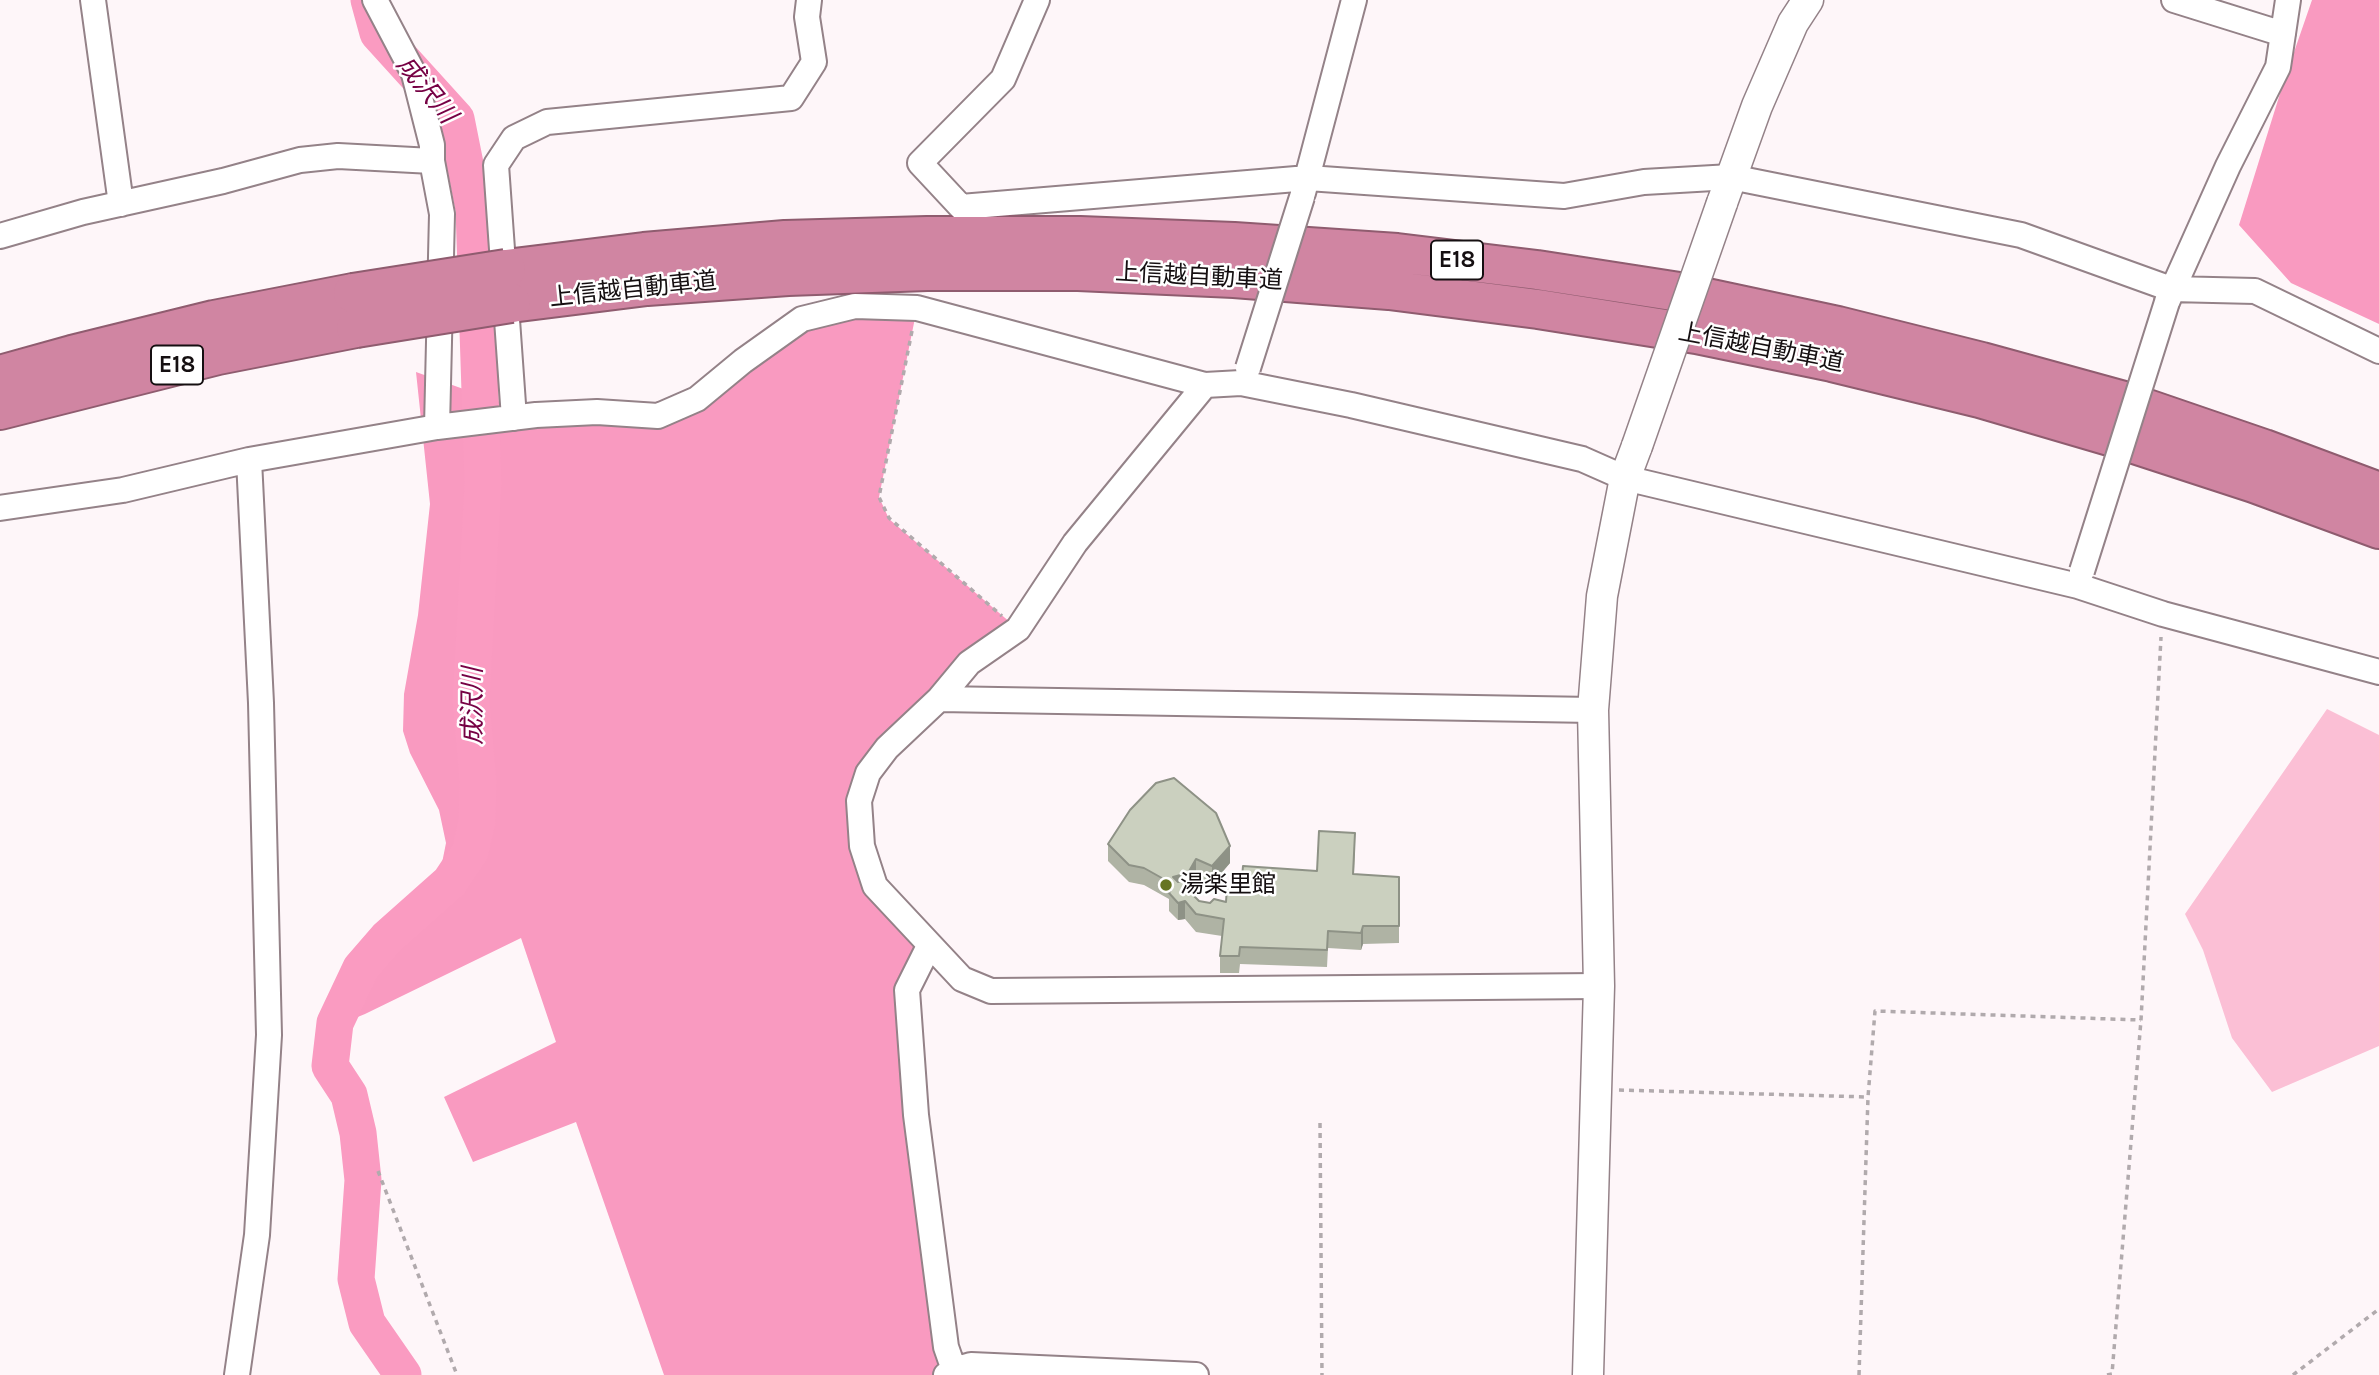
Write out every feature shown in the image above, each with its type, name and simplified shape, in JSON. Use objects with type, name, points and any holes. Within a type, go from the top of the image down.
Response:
[{"type":"highway","name":"上信越自動車道","points":[[0,375],[214,320],[354,310],[508,286],[644,253],[785,240],[927,236],[1080,236],[1234,242],[1383,252],[1537,270],[1679,292],[1838,326],[2124,401],[2379,492]]},
{"type":"highway","name":"上信越自動車道","points":[[508,286],[660,285],[788,276],[927,271],[1104,272],[1234,278],[1403,292],[1538,309],[1696,334],[1846,365],[1980,398],[2113,437],[2254,483],[2379,529]]},
{"type":"highway","name":"上信越自動車道","points":[[0,410],[219,355],[354,310]]},
{"type":"street","points":[[93,0],[121,204]]},
{"type":"street","points":[[375,0],[414,74],[432,145],[432,161],[442,214],[438,427]]},
{"type":"street","points":[[514,418],[496,165],[514,138],[547,122],[791,98],[814,62],[807,17],[809,0]]},
{"type":"street","points":[[1037,0],[1003,79],[920,163],[961,207],[1305,187],[1564,197],[1644,182],[1727,190],[2021,235],[2169,295],[2255,291],[2379,351]]},
{"type":"street","points":[[1245,375],[1305,187],[1354,0]]},
{"type":"street","points":[[1588,1375],[1600,986],[1593,710],[1602,596],[1625,478],[1757,106],[1787,35],[1808,0]]},
{"type":"street","points":[[2174,0],[2283,34]]},
{"type":"street","points":[[2080,579],[2169,295],[2228,166],[2278,67],[2288,0]]},
{"type":"street","points":[[0,236],[300,160],[338,156],[432,161]]},
{"type":"street","points":[[0,508],[123,490],[249,460],[438,427],[597,412],[658,416],[697,399],[743,361],[802,319],[855,306],[917,308],[1205,385],[1245,375],[1351,405],[1582,459],[1625,478],[2080,579],[2163,614],[2379,672]]},
{"type":"street","points":[[1205,385],[1075,543],[1018,629],[969,663],[939,699],[887,748],[868,773],[859,801],[862,846],[875,886],[962,979],[991,991],[1600,986]]},
{"type":"street","points":[[237,1375],[257,1236],[269,1035],[261,703],[249,460]]},
{"type":"street","points":[[939,699],[1593,710]]},
{"type":"street","points":[[929,946],[907,990],[916,1115],[950,1372],[971,1364],[1196,1375]]},
{"type":"path","points":[[917,308],[879,497],[889,519],[1018,629]]},
{"type":"path","points":[[2107,1375],[2112,1374],[2141,1020],[2163,614]]},
{"type":"path","points":[[1859,1375],[1868,1097],[1875,1011],[2141,1020]]},
{"type":"path","points":[[1597,1089],[1868,1097]]},
{"type":"path","points":[[1320,1123],[1322,1375]]},
{"type":"path","points":[[378,1171],[457,1375]]},
{"type":"path","points":[[2293,1375],[2379,1309]]},
{"type":"shaded area","points":[[2312,0],[2379,0],[2379,324],[2291,283],[2239,225]]},
{"type":"shaded area","points":[[917,308],[879,497],[889,519],[1018,629],[868,773],[862,846],[929,946],[907,990],[955,1375],[664,1375],[576,1122],[473,1162],[444,1097],[556,1042],[521,938],[343,1023],[363,979],[386,954],[438,883],[446,843],[439,810],[410,753],[403,731],[404,694],[418,615],[430,504],[416,372],[536,415],[658,416],[810,325]]},
{"type":"shaded area","points":[[2327,709],[2379,735],[2379,1046],[2272,1092],[2232,1038],[2203,950],[2185,914]]},
{"type":"building","name":"湯楽里館","points":[[1174,778],[1216,813],[1230,846],[1212,866],[1196,859],[1188,873],[1173,877],[1178,882],[1185,880],[1199,901],[1210,903],[1214,899],[1226,902],[1227,887],[1241,888],[1243,866],[1317,871],[1319,831],[1355,833],[1353,874],[1399,877],[1399,926],[1363,926],[1361,933],[1328,931],[1327,950],[1240,947],[1239,956],[1220,956],[1224,919],[1196,914],[1185,901],[1178,903],[1169,893],[1172,888],[1169,882],[1144,868],[1129,865],[1108,844],[1130,810],[1156,783]]},
{"type":"waterway","name":"成沢川","points":[[369,0],[378,33],[456,119],[474,209],[483,483],[471,701],[478,781],[477,822],[470,852],[450,882],[387,938],[361,968],[335,1023],[330,1066],[349,1095],[358,1133],[363,1180],[356,1279],[367,1323],[403,1375]]},
{"type":"place","name":"湯楽里館","points":[[1166,885]]}]
